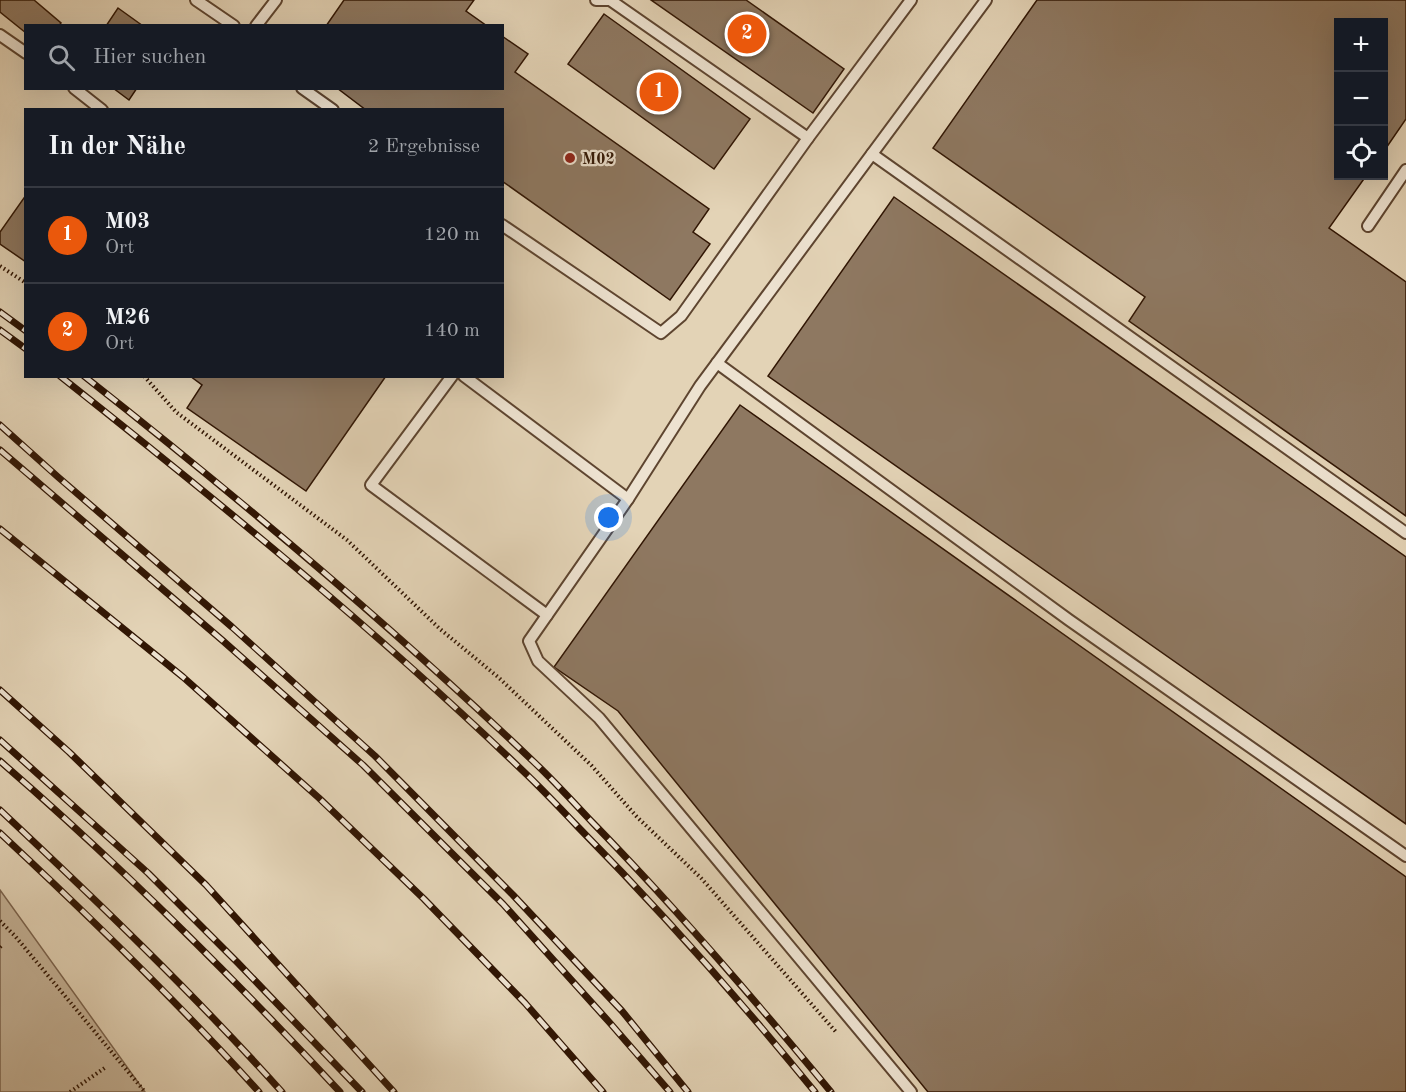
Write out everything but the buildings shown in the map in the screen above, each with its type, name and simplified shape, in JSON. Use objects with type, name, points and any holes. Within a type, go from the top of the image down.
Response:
[{"type":"lane","points":[[196,0],[231,24]]},
{"type":"lane","points":[[258,24],[276,0]]},
{"type":"lane","points":[[596,0],[610,0],[808,138]]},
{"type":"lane","points":[[504,226],[661,333],[681,315],[808,138],[911,0]]},
{"type":"lane","points":[[911,1092],[599,718],[538,662],[529,641],[628,498],[700,386],[986,0]]},
{"type":"lane","points":[[0,34],[24,52]]},
{"type":"lane","points":[[77,90],[99,108]]},
{"type":"lane","points":[[305,90],[330,108]]},
{"type":"lane","points":[[872,154],[1406,532]]},
{"type":"lane","points":[[1368,226],[1406,170]]},
{"type":"lane","points":[[717,363],[1069,620],[1406,856]]},
{"type":"lane","points":[[451,378],[371,485],[547,615]]},
{"type":"lane","points":[[467,378],[628,498]]},
{"type":"path","points":[[0,266],[24,282]]},
{"type":"path","points":[[146,378],[176,412],[347,540],[440,629],[498,677],[592,766],[637,817],[701,878],[841,1038]]},
{"type":"path","points":[[0,921],[145,1092]]},
{"type":"path","points":[[70,1092],[106,1067]]},
{"type":"shaded area","points":[[0,890],[145,1092],[0,1092]]},
{"type":"railway","points":[[0,312],[24,330]]},
{"type":"railway","points":[[0,330],[24,348]]},
{"type":"railway","points":[[63,378],[179,471],[354,617],[523,771],[670,924],[815,1092]]},
{"type":"railway","points":[[86,378],[314,564],[426,662],[535,763],[685,922],[831,1092]]},
{"type":"railway","points":[[0,425],[232,627],[375,756],[513,895],[622,1011],[688,1092]]},
{"type":"railway","points":[[0,450],[222,640],[363,765],[503,904],[670,1092]]},
{"type":"railway","points":[[0,529],[183,677],[319,798],[424,899],[525,1003],[603,1092]]},
{"type":"railway","points":[[0,690],[69,752],[206,885],[394,1092]]},
{"type":"railway","points":[[0,740],[148,873],[362,1092]]},
{"type":"railway","points":[[0,761],[89,840],[174,922],[340,1092]]},
{"type":"railway","points":[[0,810],[144,948],[282,1092]]},
{"type":"railway","points":[[0,833],[132,960],[259,1092]]},
{"type":"place","name":"M26","points":[[747,34]]},
{"type":"place","name":"M03","points":[[659,92]]},
{"type":"place","name":"M02","points":[[570,158]]}]
